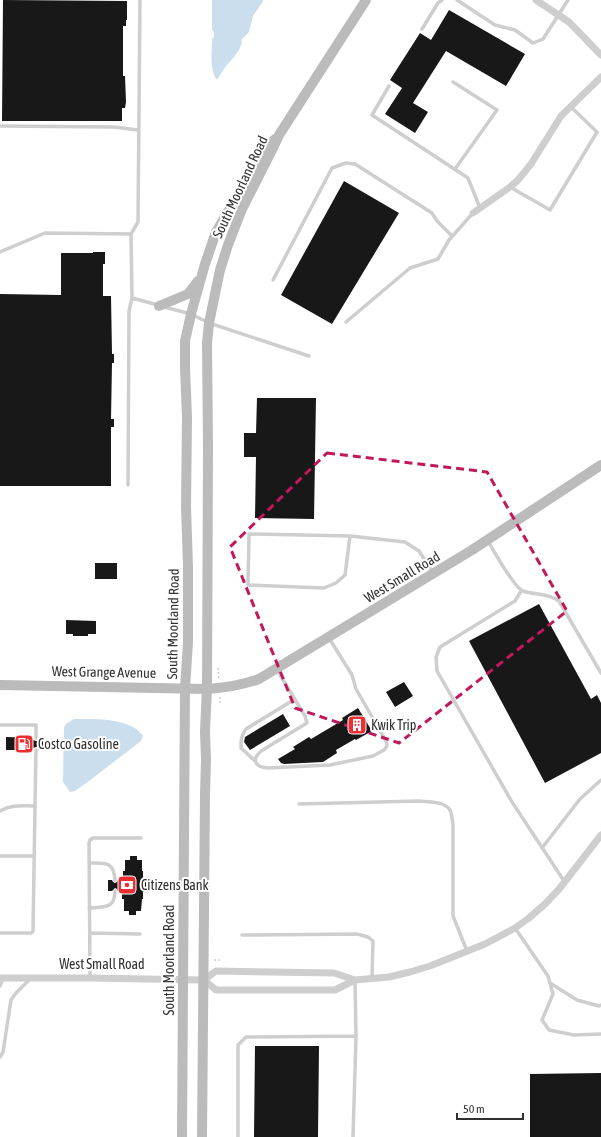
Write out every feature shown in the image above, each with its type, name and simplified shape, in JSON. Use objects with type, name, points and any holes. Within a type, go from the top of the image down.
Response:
[{"type":"main road","name":"South Moorland Road","points":[[202,1137],[204,795],[207,688],[207,343],[209,323],[220,270],[242,209],[272,152],[279,135],[366,0]]},
{"type":"main road","name":"South Moorland Road","points":[[182,1137],[185,688],[188,642],[186,507],[187,417],[185,341],[202,274],[216,232],[265,149],[279,135]]},
{"type":"main road","points":[[159,306],[188,294],[202,274]]},
{"type":"main road","name":"West Small Road","points":[[207,688],[219,688],[259,679],[434,574],[601,465]]},
{"type":"main road","name":"West Grange Avenue","points":[[0,685],[207,688]]},
{"type":"street","points":[[536,0],[572,24],[601,55]]},
{"type":"street","points":[[473,213],[510,188],[518,180],[531,164],[561,116],[601,77]]},
{"type":"street","points":[[355,980],[334,973],[216,971],[204,980],[216,990],[335,990],[355,980],[389,977],[430,966],[501,937],[529,918],[546,904],[601,835]]},
{"type":"street","name":"West Small Road","points":[[2,978],[204,980]]},
{"type":"lane","points":[[128,485],[129,311],[132,298],[131,234],[138,222],[140,0]]},
{"type":"lane","points":[[422,29],[438,3],[442,0]]},
{"type":"lane","points":[[457,0],[495,25],[515,30],[533,42],[543,39],[568,0]]},
{"type":"lane","points":[[453,82],[497,110],[455,169]]},
{"type":"lane","points":[[389,86],[372,115],[468,178],[480,208]]},
{"type":"lane","points":[[570,106],[597,132]]},
{"type":"lane","points":[[0,126],[114,127],[138,130]]},
{"type":"lane","points":[[510,188],[550,210],[597,132],[601,128]]},
{"type":"lane","points":[[273,280],[332,168],[346,163],[355,164],[432,213],[452,236]]},
{"type":"lane","points":[[346,322],[410,268],[438,259],[452,236],[473,213]]},
{"type":"lane","points":[[0,252],[45,233],[131,234]]},
{"type":"lane","points":[[132,298],[191,314],[209,323],[309,356]]},
{"type":"lane","points":[[350,536],[345,575],[336,583],[324,588],[248,585],[249,534],[350,536],[405,542],[419,551],[434,574]]},
{"type":"lane","points":[[488,540],[513,582],[521,591],[553,597],[558,601],[601,672]]},
{"type":"lane","points":[[521,591],[515,601],[440,647],[436,657],[437,671],[512,802],[565,882]]},
{"type":"lane","points":[[294,699],[246,729],[240,738],[241,748],[261,768],[330,766],[373,756],[384,750],[387,746],[386,741],[356,689],[352,675],[328,638]]},
{"type":"lane","points":[[255,761],[255,758],[261,751],[307,723],[305,716],[276,669]]},
{"type":"lane","points":[[0,725],[36,725],[36,738]]},
{"type":"lane","points":[[0,933],[31,933],[33,931],[36,750]]},
{"type":"lane","points":[[542,848],[580,799],[601,780]]},
{"type":"lane","points":[[299,804],[419,801],[445,805],[451,811],[453,824],[454,916],[468,951]]},
{"type":"lane","points":[[0,811],[7,806],[35,806]]},
{"type":"lane","points":[[90,978],[90,840],[92,838],[141,838]]},
{"type":"lane","points":[[0,856],[34,856]]},
{"type":"lane","points":[[89,863],[107,864],[113,867],[115,872],[115,880]]},
{"type":"lane","points":[[89,908],[108,907],[113,903],[115,891]]},
{"type":"lane","points":[[515,928],[548,976],[553,994],[542,1020],[549,1030],[574,1035],[601,1034]]},
{"type":"lane","points":[[90,933],[140,934]]},
{"type":"lane","points":[[242,935],[357,934],[368,937],[373,941],[372,978]]},
{"type":"lane","points":[[0,986],[2,978]]},
{"type":"lane","points":[[0,1057],[3,1052],[11,1000],[31,978]]},
{"type":"lane","points":[[353,1137],[356,1036],[355,980]]},
{"type":"lane","points":[[550,984],[577,1000],[599,1006],[601,1005]]},
{"type":"lane","points":[[238,1137],[238,1045],[246,1037],[356,1036]]},
{"type":"highlighted area","points":[[327,453],[487,472],[567,611],[399,743],[295,708],[230,547]]},
{"type":"water","points":[[212,0],[263,0],[253,16],[249,32],[242,39],[239,51],[226,66],[217,80],[214,76],[212,61],[212,39],[214,37],[214,32],[212,30]]},
{"type":"water","points":[[74,719],[119,722],[133,727],[143,735],[141,741],[89,781],[75,791],[70,792],[63,782],[64,727],[67,723]]},
{"type":"building","points":[[3,0],[127,1],[127,20],[126,26],[123,26],[123,76],[125,76],[126,102],[125,108],[122,108],[122,121],[2,121]]},
{"type":"building","points":[[449,10],[525,54],[506,86],[446,51],[413,103],[428,112],[415,133],[385,114],[402,88],[390,80],[420,33],[431,40]]},
{"type":"building","points":[[344,181],[399,213],[332,324],[281,295]]},
{"type":"building","points":[[105,252],[105,264],[103,264],[103,296],[111,296],[112,354],[114,354],[114,363],[112,363],[111,419],[114,419],[114,427],[111,427],[111,486],[0,486],[0,294],[61,295],[61,253]]},
{"type":"building","points":[[257,398],[316,398],[314,519],[255,518],[256,457],[244,457],[244,433],[256,433]]},
{"type":"building","points":[[95,563],[117,563],[117,579],[95,579]]},
{"type":"building","points":[[539,604],[591,699],[597,695],[601,703],[601,753],[545,783],[469,641]]},
{"type":"building","points":[[66,620],[96,621],[96,634],[88,634],[88,636],[73,636],[73,634],[66,634]]},
{"type":"building","points":[[404,682],[413,696],[395,707],[386,692]]},
{"type":"building","name":"Kwik Trip","points":[[358,708],[372,731],[336,750],[337,753],[323,762],[284,764],[278,759],[295,749],[293,747],[309,737],[311,739],[343,720],[342,718]]},
{"type":"building","points":[[283,714],[290,726],[250,750],[244,742],[245,737]]},
{"type":"building","name":"Costco Gasoline","points":[[6,737],[33,738],[33,740],[36,741],[38,741],[39,738],[43,738],[43,750],[39,750],[38,747],[36,747],[33,748],[33,750],[6,750]]},
{"type":"building","name":"Citizens Bank","points":[[130,856],[137,856],[137,860],[142,860],[143,879],[146,881],[146,890],[143,892],[141,911],[136,911],[136,915],[129,915],[129,911],[124,911],[122,891],[118,891],[115,888],[112,891],[108,891],[108,880],[112,880],[115,883],[118,880],[123,880],[125,860],[130,860]]},
{"type":"building","points":[[255,1046],[319,1046],[318,1137],[254,1137]]},
{"type":"building","points":[[601,1073],[601,1137],[530,1137],[530,1074]]},
{"type":"place","name":"Kwik Trip","points":[[357,725]]},
{"type":"place","name":"Costco Gasoline","points":[[24,744]]},
{"type":"place","name":"Citizens Bank","points":[[127,885]]}]
